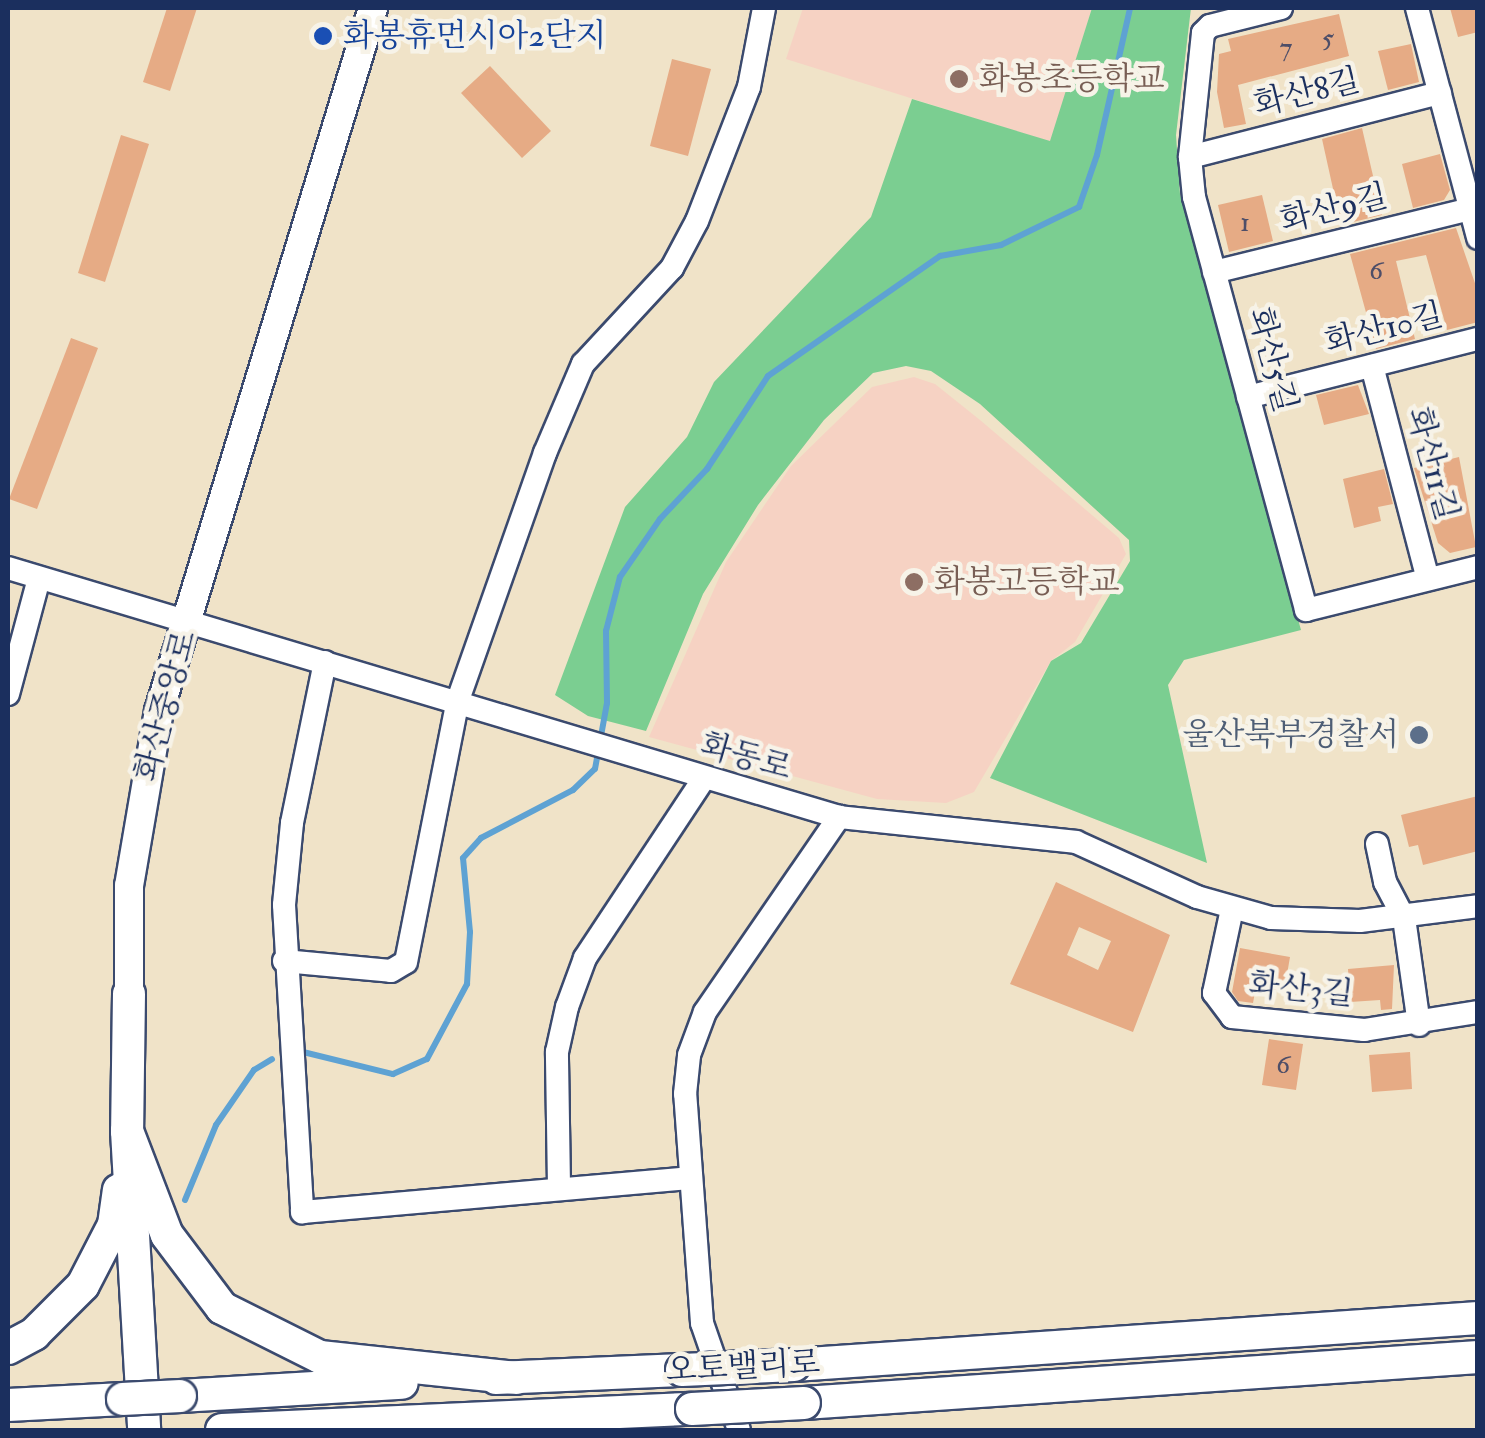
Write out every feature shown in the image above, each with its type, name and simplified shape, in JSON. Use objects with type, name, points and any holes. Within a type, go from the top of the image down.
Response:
[{"type":"highway","name":"화산중앙로","points":[[129,994],[128,1131],[144,1430]]},
{"type":"highway","points":[[8,1348],[61,1310],[100,1256],[114,1226],[128,1131]]},
{"type":"highway","points":[[128,1131],[167,1235],[222,1308],[320,1357],[516,1378]]},
{"type":"highway","name":"오토밸리로","points":[[8,1406],[794,1365],[1478,1318]]},
{"type":"highway","name":"오토밸리로","points":[[222,1430],[804,1403],[1478,1356]]},
{"type":"highway","points":[[504,1430],[616,1414]]},
{"type":"main road","name":"화산중앙로","points":[[129,994],[138,814],[160,711],[373,8]]},
{"type":"street","points":[[284,961],[390,971],[406,962],[458,700],[583,364],[672,268],[697,221],[749,87],[764,8]]},
{"type":"street","name":"화산5길","points":[[1282,8],[1210,26],[1203,33],[1190,157],[1214,272],[1306,610],[1478,566]]},
{"type":"street","points":[[1417,8],[1478,238]]},
{"type":"street","name":"화산8길","points":[[1190,157],[1440,93]]},
{"type":"street","name":"화산9길","points":[[1214,272],[1470,209]]},
{"type":"street","name":"화산10길","points":[[1248,397],[1478,339]]},
{"type":"street","name":"화산11길","points":[[1372,366],[1428,579]]},
{"type":"street","name":"화동로","points":[[8,568],[458,700],[586,746],[839,817],[1076,842],[1232,908],[1326,922],[1404,918],[1478,906]]},
{"type":"street","points":[[8,694],[39,578]]},
{"type":"street","points":[[324,662],[292,823],[284,961],[302,1212],[559,1186],[690,1178]]},
{"type":"street","points":[[559,1186],[558,1052],[566,1007],[593,944],[704,780]]},
{"type":"street","points":[[739,1430],[702,1323],[685,1094],[689,1055],[705,1012],[839,817]]},
{"type":"street","points":[[1377,844],[1386,882],[1404,918],[1419,1025]]},
{"type":"street","name":"화산3길","points":[[1232,908],[1214,993],[1232,1017],[1321,1030],[1419,1025],[1478,1012]]},
{"type":"shaded area","name":"화봉초등학교","points":[[803,8],[1092,8],[1051,142],[786,59]]},
{"type":"shaded area","name":"화봉고등학교","points":[[914,377],[935,384],[980,420],[1119,538],[1126,554],[1075,642],[1051,661],[974,792],[946,803],[877,799],[649,737],[726,562],[791,466],[872,387]]},
{"type":"green space","points":[[1092,8],[1191,8],[1176,135],[1180,194],[1301,630],[1184,660],[1168,685],[1207,863],[990,778],[1051,661],[1081,643],[1130,561],[1129,540],[980,404],[931,371],[906,366],[873,373],[824,420],[758,505],[703,594],[646,731],[588,716],[555,695],[625,507],[687,437],[714,382],[871,217],[912,99],[1050,141]]},
{"type":"building","points":[[167,8],[197,8],[170,91],[143,82]]},
{"type":"building","points":[[1450,8],[1478,8],[1478,32],[1458,37]]},
{"type":"building","points":[[1339,14],[1349,56],[1238,85],[1246,124],[1224,128],[1217,92],[1219,54],[1231,51],[1228,39]]},
{"type":"building","points":[[1411,44],[1419,82],[1388,90],[1378,51]]},
{"type":"building","points":[[672,59],[711,69],[688,156],[650,146]]},
{"type":"building","points":[[490,66],[551,131],[522,158],[461,93]]},
{"type":"building","points":[[1362,128],[1382,215],[1341,225],[1322,139]]},
{"type":"building","points":[[121,135],[149,144],[105,282],[78,273]]},
{"type":"building","points":[[1440,154],[1450,190],[1444,200],[1413,208],[1402,164]]},
{"type":"building","points":[[1262,195],[1273,241],[1229,252],[1218,205]]},
{"type":"building","points":[[1456,228],[1478,292],[1478,322],[1447,330],[1426,255],[1396,261],[1415,339],[1376,349],[1350,254]]},
{"type":"building","points":[[71,338],[98,348],[37,509],[9,499]]},
{"type":"building","points":[[1358,385],[1369,414],[1324,425],[1316,395]]},
{"type":"building","points":[[1459,457],[1476,547],[1450,553],[1438,543],[1414,468]]},
{"type":"building","points":[[1384,469],[1393,504],[1378,507],[1381,521],[1354,528],[1343,479]]},
{"type":"building","points":[[1478,796],[1478,851],[1423,865],[1418,845],[1409,847],[1401,815]]},
{"type":"building","points":[[1056,882],[1170,935],[1133,1032],[1010,984]],"holes":[[[1079,927],[1111,941],[1098,970],[1067,955]]]},
{"type":"building","points":[[1240,948],[1290,957],[1284,992],[1256,987],[1253,1003],[1238,1001],[1232,992]]},
{"type":"building","points":[[1394,965],[1392,1009],[1381,1010],[1380,1000],[1350,1002],[1348,969]]},
{"type":"building","points":[[1269,1039],[1303,1044],[1296,1090],[1262,1085]]},
{"type":"building","points":[[1410,1052],[1412,1089],[1372,1092],[1369,1055]]},
{"type":"waterway","points":[[295,1050],[393,1074],[427,1059],[467,984],[470,932],[463,858],[481,838],[573,790],[595,769],[607,703],[606,631],[620,577],[660,519],[707,469],[768,376],[940,256],[1001,245],[1079,207],[1097,155],[1130,8]]},
{"type":"waterway","points":[[185,1200],[216,1125],[254,1070],[272,1059]]},
{"type":"place","name":"화봉휴먼시아2단지","points":[[323,36]]},
{"type":"place","name":"화봉초등학교","points":[[959,79]]},
{"type":"place","name":"화봉고등학교","points":[[914,582]]},
{"type":"place","name":"울산북부경찰서","points":[[1419,735]]}]
